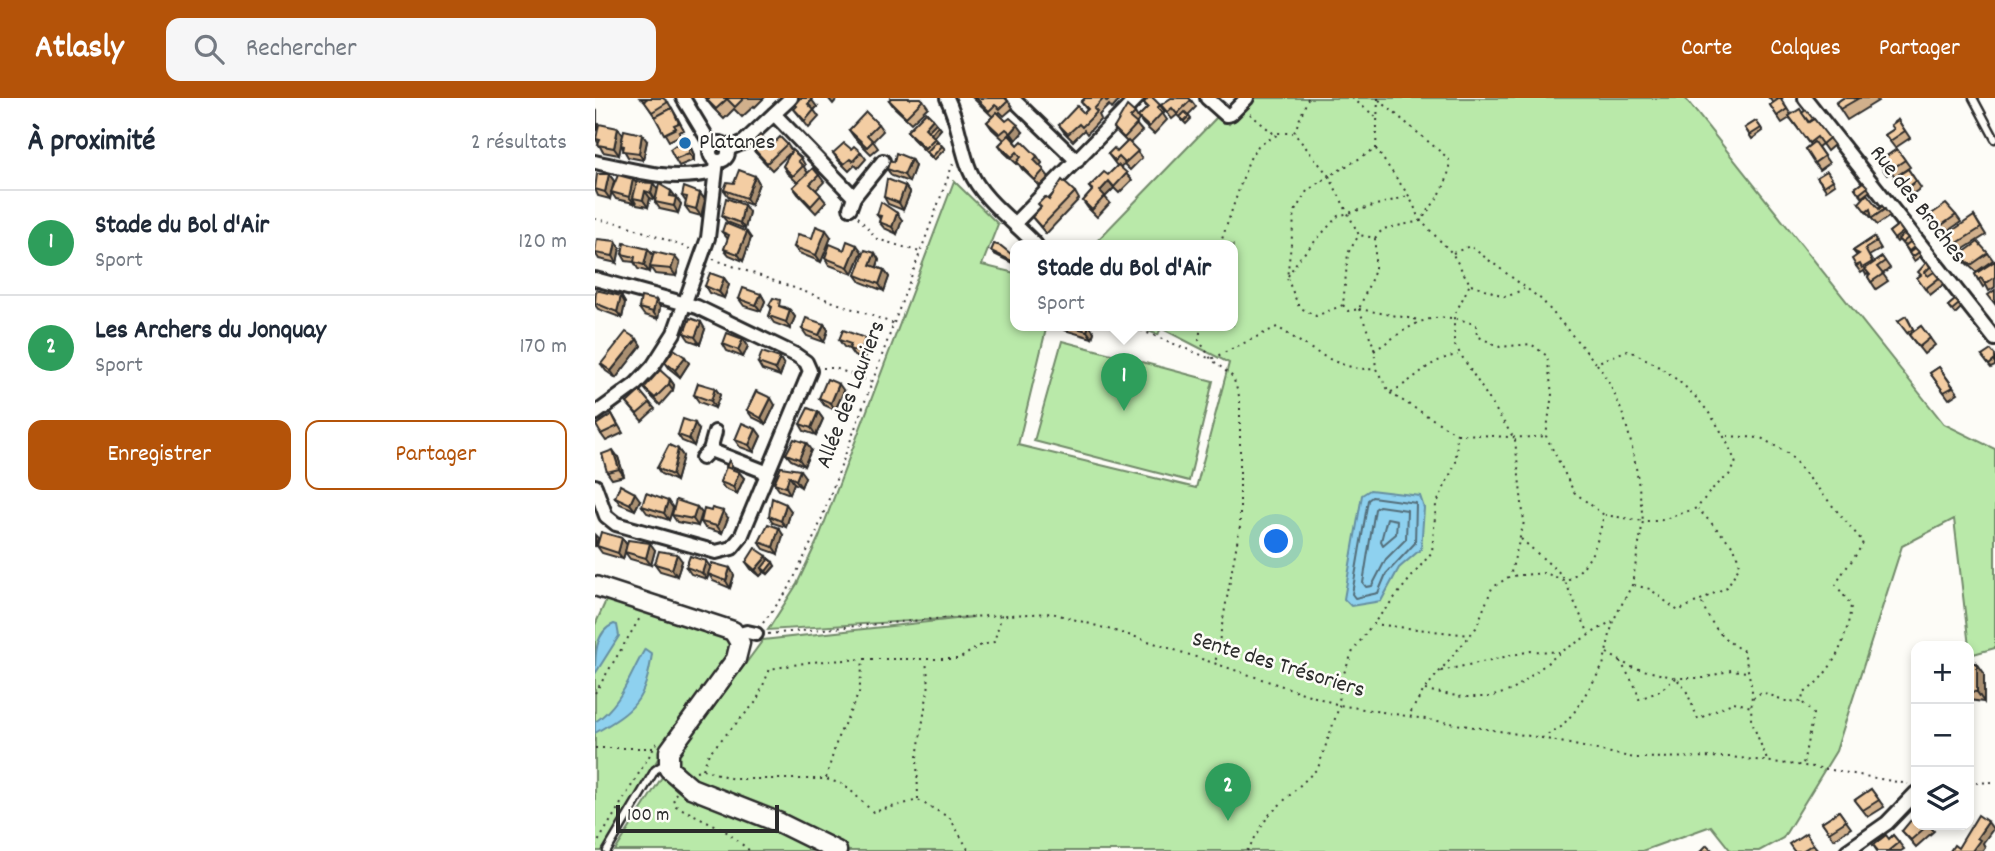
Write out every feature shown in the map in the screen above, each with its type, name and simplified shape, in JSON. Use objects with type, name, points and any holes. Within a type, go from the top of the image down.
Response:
[{"type":"street","points":[[595,414],[627,392],[653,366],[674,333],[708,237],[715,167],[710,155],[712,146],[683,98]]},
{"type":"street","points":[[728,149],[744,142],[791,98]]},
{"type":"street","points":[[947,98],[958,125],[971,173],[980,188],[1031,240]]},
{"type":"street","points":[[1011,98],[1077,161]]},
{"type":"street","points":[[1015,223],[1137,98]]},
{"type":"street","points":[[1207,98],[1226,115],[1244,102]]},
{"type":"street","name":"Rue des Broches","points":[[1805,98],[1995,339]]},
{"type":"street","points":[[774,114],[852,202],[883,161]]},
{"type":"street","points":[[712,146],[720,142],[728,149]]},
{"type":"street","points":[[595,162],[661,177],[683,178],[715,167],[726,159],[728,149]]},
{"type":"street","points":[[595,279],[685,303],[745,329],[806,362],[810,372],[741,537],[732,548],[716,552],[610,521],[600,504],[595,486]]},
{"type":"street","points":[[715,432],[706,454],[767,472]]},
{"type":"street","points":[[595,586],[748,634],[736,659],[669,751],[667,762],[670,772],[682,783],[780,823],[837,851]]},
{"type":"street","points":[[1847,851],[1887,822],[1911,795]]},
{"type":"lane","points":[[1973,98],[1995,139]]},
{"type":"lane","points":[[607,851],[655,770],[667,762]]},
{"type":"path","points":[[1294,132],[1308,98]]},
{"type":"path","points":[[1352,98],[1378,118]]},
{"type":"path","points":[[1378,99],[1376,149],[1409,196],[1421,221],[1452,253],[1469,284],[1506,297],[1526,288]]},
{"type":"path","points":[[1378,99],[1450,159],[1450,174],[1446,187],[1421,221],[1383,229],[1375,237],[1375,270],[1359,309],[1374,351],[1376,369],[1391,393],[1457,434],[1484,434],[1515,440],[1546,436]]},
{"type":"path","points":[[1244,102],[1273,133],[1294,132]]},
{"type":"path","points":[[1294,132],[1329,176],[1359,235]]},
{"type":"path","points":[[1222,240],[1249,160],[1258,146],[1280,133]]},
{"type":"path","points":[[1343,304],[1316,316],[1299,307],[1287,278],[1296,211],[1307,191],[1376,149]]},
{"type":"path","name":"Allée des Lauriers","points":[[748,634],[771,615],[788,590],[817,531],[896,325],[955,154]]},
{"type":"path","points":[[1287,278],[1298,260],[1338,216],[1409,196]]},
{"type":"path","points":[[852,202],[877,239],[922,253]]},
{"type":"path","points":[[595,219],[623,224],[698,252]]},
{"type":"path","points":[[1359,235],[1375,237]]},
{"type":"path","points":[[1359,235],[1348,253],[1343,304],[1348,311],[1359,309],[1420,320],[1454,316],[1476,325],[1477,336],[1500,347],[1531,344],[1547,356],[1552,394],[1546,436],[1574,492],[1604,515],[1643,521],[1659,521],[1697,508],[1736,464],[1726,436],[1691,391],[1661,365],[1628,350],[1596,363]]},
{"type":"path","points":[[1452,253],[1470,246],[1542,300],[1596,363],[1623,416],[1636,454],[1643,521],[1632,585],[1613,621],[1602,666],[1575,711],[1560,727],[1542,738]]},
{"type":"path","points":[[708,258],[896,325]]},
{"type":"path","points":[[1469,284],[1454,316],[1454,344],[1515,440],[1524,522],[1510,576]]},
{"type":"path","points":[[1374,351],[1420,320]]},
{"type":"path","points":[[1211,359],[1277,327],[1330,360],[1356,370],[1376,369]]},
{"type":"path","points":[[1143,331],[1211,359],[1233,377],[1240,399],[1240,526],[1215,665]]},
{"type":"path","points":[[1200,331],[1199,340],[1211,359]]},
{"type":"path","points":[[1391,393],[1405,386],[1437,358],[1460,355]]},
{"type":"path","points":[[815,368],[835,368],[874,383]]},
{"type":"path","points":[[1247,851],[1268,817],[1318,768],[1339,705],[1340,683],[1353,651],[1432,551],[1436,505],[1456,462],[1457,434]]},
{"type":"path","points":[[1726,436],[1761,439],[1789,454],[1863,542],[1859,553],[1844,566],[1836,585],[1851,605],[1848,634],[1823,679],[1803,694],[1802,702]]},
{"type":"path","points":[[1632,585],[1650,589],[1678,611],[1702,602],[1727,587],[1739,565],[1734,547],[1697,508]]},
{"type":"path","points":[[1566,581],[1582,571],[1595,551],[1604,515]]},
{"type":"path","points":[[1521,539],[1549,562],[1566,581],[1590,635]]},
{"type":"path","points":[[1408,716],[1439,671],[1476,628],[1492,587],[1510,576],[1545,573],[1566,581]]},
{"type":"path","points":[[1702,602],[1710,621],[1729,644],[1744,651],[1752,699],[1751,720],[1768,761]]},
{"type":"path","points":[[595,693],[617,662],[648,603]]},
{"type":"path","name":"Sente des Trésoriers","points":[[748,634],[1002,614],[1052,613],[1339,705],[1542,738],[1634,758],[1731,757],[1821,768],[1911,788]]},
{"type":"path","points":[[969,851],[950,818],[918,800],[873,812],[858,801],[845,785],[826,779],[733,779],[703,769],[709,753],[756,702],[770,669],[810,662],[864,659],[959,659],[979,646],[994,642],[1002,614]]},
{"type":"path","points":[[1425,690],[1462,697],[1490,697],[1513,690],[1560,652],[1613,621]]},
{"type":"path","points":[[1373,624],[1470,635]]},
{"type":"path","points":[[1439,671],[1531,650],[1560,652]]},
{"type":"path","points":[[1606,652],[1631,667],[1676,678],[1704,678],[1731,670],[1749,672]]},
{"type":"path","points":[[826,779],[838,737],[859,693],[864,659]]},
{"type":"path","points":[[918,800],[918,757],[929,684],[926,660]]},
{"type":"path","points":[[1619,660],[1636,688],[1639,699],[1658,692],[1676,678]]},
{"type":"path","points":[[1676,678],[1686,690],[1698,719],[1734,702],[1751,707]]},
{"type":"path","points":[[1752,699],[1762,692],[1786,701],[1802,702],[1813,715],[1803,766]]},
{"type":"path","points":[[595,748],[653,748]]},
{"type":"path","points":[[1974,783],[1995,782]]},
{"type":"path","points":[[682,783],[673,799],[676,806],[723,829],[750,851]]},
{"type":"green space","points":[[1254,98],[1685,98],[1944,424],[1995,449],[1995,648],[1974,654],[1974,641],[1968,641],[1954,519],[1902,546],[1836,751],[1783,838],[1759,851],[1731,851],[1711,826],[1642,851],[615,851],[662,777],[763,640],[974,617],[768,630],[797,584],[819,537],[954,181],[998,224],[982,265],[1010,272],[1010,331],[1046,331],[1018,445],[1196,488],[1229,363],[1167,331],[1238,331],[1238,240],[1098,240],[1219,115],[1229,124]]},
{"type":"green space","points":[[1062,341],[1213,381],[1189,481],[1034,441]]},
{"type":"green space","points":[[608,596],[724,632],[735,648],[659,757],[604,851],[595,851],[595,625]]},
{"type":"water","points":[[1370,490],[1420,496],[1424,508],[1421,549],[1399,568],[1381,601],[1351,606],[1344,599],[1362,495]]},
{"type":"water","points":[[617,625],[619,636],[595,674],[600,638],[608,627]]},
{"type":"water","points":[[645,649],[652,654],[641,694],[620,718],[595,733],[595,722],[612,707]]},
{"type":"building","points":[[648,98],[663,98],[668,102],[652,112],[644,101]]},
{"type":"building","points":[[705,98],[744,98],[735,107],[727,99],[716,109]]},
{"type":"building","points":[[800,98],[812,100],[808,104],[814,110],[805,121],[794,109]]},
{"type":"building","points":[[976,98],[1005,98],[1008,101],[1000,109],[995,105],[989,111]]},
{"type":"building","points":[[1085,98],[1104,98],[1094,109],[1097,112],[1082,127],[1079,124],[1068,134],[1059,125],[1077,106],[1084,113],[1088,109],[1081,102]]},
{"type":"building","points":[[1148,98],[1153,98],[1160,105],[1157,108],[1162,113],[1149,127],[1138,117],[1148,107],[1144,103]]},
{"type":"building","points":[[1171,98],[1191,100],[1177,114],[1172,108],[1167,112],[1161,105]]},
{"type":"building","points":[[1780,98],[1787,109],[1777,116],[1770,105]]},
{"type":"building","points":[[1843,98],[1859,98],[1840,109],[1836,103]]},
{"type":"building","points":[[889,100],[923,100],[906,117]]},
{"type":"building","points":[[1127,106],[1135,113],[1130,118],[1137,124],[1124,138],[1114,128]]},
{"type":"building","points":[[672,108],[679,123],[674,125],[676,128],[664,134],[655,117]]},
{"type":"building","points":[[1800,109],[1808,122],[1814,119],[1829,138],[1822,144],[1817,137],[1809,143],[1789,116]]},
{"type":"building","points":[[1806,110],[1813,119],[1809,122],[1802,113]]},
{"type":"building","points":[[866,112],[878,124],[867,135],[873,141],[867,147],[849,130]]},
{"type":"building","points":[[926,112],[933,119],[925,128],[935,138],[925,148],[907,131]]},
{"type":"building","points":[[997,112],[1006,121],[1010,118],[1018,125],[1011,133],[1006,129],[1000,134],[987,122]]},
{"type":"building","points":[[1185,112],[1189,116],[1184,121],[1180,117]]},
{"type":"building","points":[[1898,120],[1905,131],[1890,141],[1885,135],[1894,129],[1891,125]]},
{"type":"building","points":[[1756,121],[1761,128],[1750,135],[1745,128]]},
{"type":"building","points":[[936,123],[938,125],[931,134],[928,131]]},
{"type":"building","points":[[599,124],[618,128],[614,148],[598,145],[600,140],[596,139]]},
{"type":"building","points":[[624,130],[642,134],[639,153],[623,151],[624,146],[621,145]]},
{"type":"building","points":[[760,135],[771,146],[780,137],[787,144],[767,163],[750,145]]},
{"type":"building","points":[[1009,135],[1018,145],[1022,141],[1037,156],[1034,160],[1044,170],[1035,180],[1017,162],[1021,157],[1017,152],[1012,157],[999,145]]},
{"type":"building","points":[[685,138],[689,153],[675,159],[670,149]]},
{"type":"building","points":[[937,141],[942,146],[932,157],[927,152]]},
{"type":"building","points":[[1128,141],[1138,151],[1125,163],[1119,157],[1115,161],[1108,154],[1114,148],[1117,152]]},
{"type":"building","points":[[1814,142],[1824,156],[1814,163],[1805,149]]},
{"type":"building","points":[[844,143],[861,152],[853,161],[850,159],[844,164],[833,153]]},
{"type":"building","points":[[1897,149],[1905,160],[1890,170],[1887,165],[1882,168],[1878,162]]},
{"type":"building","points":[[792,150],[801,158],[798,161],[803,166],[793,176],[783,166]]},
{"type":"building","points":[[896,153],[911,159],[904,175],[887,169],[890,160],[894,162]]},
{"type":"building","points":[[1118,165],[1127,173],[1114,187],[1109,181],[1100,191],[1105,196],[1092,210],[1083,201],[1093,190],[1089,187],[1104,172],[1108,175]]},
{"type":"building","points":[[813,168],[819,175],[810,184],[821,195],[811,206],[793,187]]},
{"type":"building","points":[[1908,169],[1916,181],[1907,188],[1901,180],[1897,182],[1894,178]]},
{"type":"building","points":[[739,170],[755,176],[746,198],[724,190],[727,182],[734,183]]},
{"type":"building","points":[[1827,171],[1833,180],[1824,186],[1817,177]]},
{"type":"building","points":[[597,174],[609,174],[605,192],[595,189]]},
{"type":"building","points":[[618,175],[633,179],[629,197],[611,192]]},
{"type":"building","points":[[887,179],[905,186],[899,203],[884,197]]},
{"type":"building","points":[[1062,180],[1075,192],[1041,227],[1032,217],[1041,207],[1038,204],[1045,197],[1049,200]]},
{"type":"building","points":[[637,182],[653,183],[651,193],[645,191],[643,200],[633,198]]},
{"type":"building","points":[[1863,182],[1868,187],[1859,194],[1855,188]]},
{"type":"building","points":[[659,184],[671,191],[670,196],[676,197],[674,206],[655,202]]},
{"type":"building","points":[[684,187],[700,193],[696,209],[685,206],[687,197],[682,196]]},
{"type":"building","points":[[1867,194],[1879,209],[1882,206],[1885,209],[1872,218],[1870,209],[1866,212],[1859,203]]},
{"type":"building","points":[[726,198],[744,205],[740,223],[722,216]]},
{"type":"building","points":[[881,202],[897,213],[892,227],[879,222],[881,216],[877,215]]},
{"type":"building","points":[[1946,204],[1956,215],[1939,227],[1927,217]]},
{"type":"building","points":[[1974,216],[1981,228],[1954,245],[1949,233]]},
{"type":"building","points":[[725,223],[747,232],[738,254],[724,249],[729,235],[722,232]]},
{"type":"building","points":[[1898,225],[1903,232],[1894,239],[1889,232]]},
{"type":"building","points":[[816,226],[826,230],[816,255],[794,247],[798,234],[812,238]]},
{"type":"building","points":[[1904,234],[1908,238],[1902,243],[1898,239]]},
{"type":"building","points":[[1874,237],[1876,242],[1865,249],[1872,262],[1862,268],[1860,264],[1856,266],[1852,259],[1859,254],[1853,251]]},
{"type":"building","points":[[597,239],[616,241],[613,256],[595,253]]},
{"type":"building","points":[[847,241],[857,245],[848,267],[825,258],[830,244],[844,250]]},
{"type":"building","points":[[1910,242],[1914,247],[1909,251],[1905,246]]},
{"type":"building","points":[[1978,242],[1988,253],[1971,265],[1960,255]]},
{"type":"building","points":[[624,243],[648,249],[644,265],[634,262],[635,257],[622,254]]},
{"type":"building","points":[[994,244],[1001,246],[1010,253],[1010,260],[991,251]]},
{"type":"building","points":[[1915,248],[1919,252],[1912,257],[1909,253]]},
{"type":"building","points":[[865,250],[875,253],[870,265],[884,270],[879,284],[856,275]]},
{"type":"building","points":[[654,252],[675,257],[671,269],[650,267]]},
{"type":"building","points":[[1882,257],[1885,261],[1877,267],[1883,274],[1871,282],[1865,269]]},
{"type":"building","points":[[1995,261],[1995,277],[1985,284],[1981,278],[1978,280],[1975,274]]},
{"type":"building","points":[[1927,262],[1930,267],[1925,272],[1928,276],[1934,272],[1939,278],[1925,289],[1917,278],[1921,275],[1918,272]]},
{"type":"building","points":[[710,273],[724,278],[719,292],[705,286]]},
{"type":"building","points":[[743,288],[761,294],[756,305],[739,299]]},
{"type":"building","points":[[596,290],[621,296],[617,312],[595,303]]},
{"type":"building","points":[[1995,290],[1995,304],[1988,295]]},
{"type":"building","points":[[641,297],[656,300],[653,312],[639,308]]},
{"type":"building","points":[[773,298],[780,300],[779,306],[790,310],[786,322],[769,316],[772,307],[769,305]]},
{"type":"building","points":[[1955,300],[1959,304],[1952,310],[1948,306]]},
{"type":"building","points":[[1906,316],[1913,329],[1907,333],[1898,321]]},
{"type":"building","points":[[690,318],[701,322],[695,337],[684,333]]},
{"type":"building","points":[[806,318],[824,324],[819,335],[802,329]]},
{"type":"building","points":[[1921,326],[1930,338],[1919,347],[1909,335]]},
{"type":"building","points":[[843,330],[865,338],[860,353],[849,349],[851,344],[839,340]]},
{"type":"building","points":[[626,332],[637,339],[611,371],[601,364]]},
{"type":"building","points":[[727,333],[743,339],[738,350],[723,344]]},
{"type":"building","points":[[674,349],[685,357],[675,370],[665,362]]},
{"type":"building","points":[[1991,350],[1995,360],[1989,365],[1982,356]]},
{"type":"building","points":[[762,352],[780,358],[775,369],[758,363]]},
{"type":"building","points":[[1939,367],[1953,387],[1944,392],[1930,373]]},
{"type":"building","points":[[660,370],[670,379],[669,384],[655,398],[644,388]]},
{"type":"building","points":[[827,379],[839,384],[831,403],[819,398]]},
{"type":"building","points":[[698,383],[715,388],[711,401],[694,395]]},
{"type":"building","points":[[640,391],[650,403],[637,414],[627,403]]},
{"type":"building","points":[[756,391],[771,398],[761,418],[747,410]]},
{"type":"building","points":[[808,408],[818,412],[811,428],[800,424]]},
{"type":"building","points":[[612,414],[618,426],[601,434],[596,425]]},
{"type":"building","points":[[683,419],[695,423],[689,439],[678,435]]},
{"type":"building","points":[[742,423],[756,429],[749,445],[735,440]]},
{"type":"building","points":[[794,439],[806,443],[799,459],[786,454]]},
{"type":"building","points":[[669,445],[678,449],[672,475],[657,468]]},
{"type":"building","points":[[613,450],[619,469],[607,472],[602,454]]},
{"type":"building","points":[[726,467],[739,472],[733,487],[720,482]]},
{"type":"building","points":[[781,467],[800,470],[796,480],[789,476],[786,487],[774,483]]},
{"type":"building","points":[[620,485],[635,493],[630,504],[615,497]]},
{"type":"building","points":[[646,493],[668,501],[664,513],[642,506]]},
{"type":"building","points":[[772,498],[786,504],[781,521],[769,516]]},
{"type":"building","points":[[676,500],[697,507],[693,519],[672,515]]},
{"type":"building","points":[[712,508],[723,511],[717,526],[701,522],[704,509],[711,511]]},
{"type":"building","points":[[768,524],[779,528],[773,547],[759,542]]},
{"type":"building","points":[[601,532],[622,538],[618,553],[597,546]]},
{"type":"building","points":[[628,540],[650,543],[646,558],[625,552]]},
{"type":"building","points":[[755,548],[767,556],[755,570],[746,562]]},
{"type":"building","points":[[659,551],[677,554],[672,569],[655,564]]},
{"type":"building","points":[[690,556],[706,561],[702,573],[686,567]]},
{"type":"building","points":[[769,559],[773,562],[766,571],[762,568]]},
{"type":"building","points":[[712,563],[730,568],[726,581],[708,574]]},
{"type":"building","points":[[1974,663],[1977,663],[1977,692],[1974,692]]},
{"type":"building","points":[[1871,789],[1879,800],[1863,810],[1855,800]]},
{"type":"building","points":[[1839,811],[1846,821],[1829,832],[1822,822]]},
{"type":"building","points":[[1978,815],[1988,822],[1972,851],[1950,851],[1954,845],[1958,848],[1969,830],[1974,830],[1974,822]]},
{"type":"building","points":[[1911,820],[1911,830],[1922,830],[1911,840],[1902,831]]},
{"type":"building","points":[[1806,833],[1813,844],[1802,851],[1794,851],[1789,844]]},
{"type":"building","points":[[1886,835],[1889,839],[1893,835],[1899,842],[1888,851],[1878,851],[1873,845]]},
{"type":"building","points":[[1707,845],[1713,851],[1701,851]]},
{"type":"place","name":"Platanes","points":[[685,143]]},
{"type":"place","name":"Stade du Bol d'Air","points":[[1124,411]]},
{"type":"place","name":"Les Archers du Jonquay","points":[[1228,821]]}]
